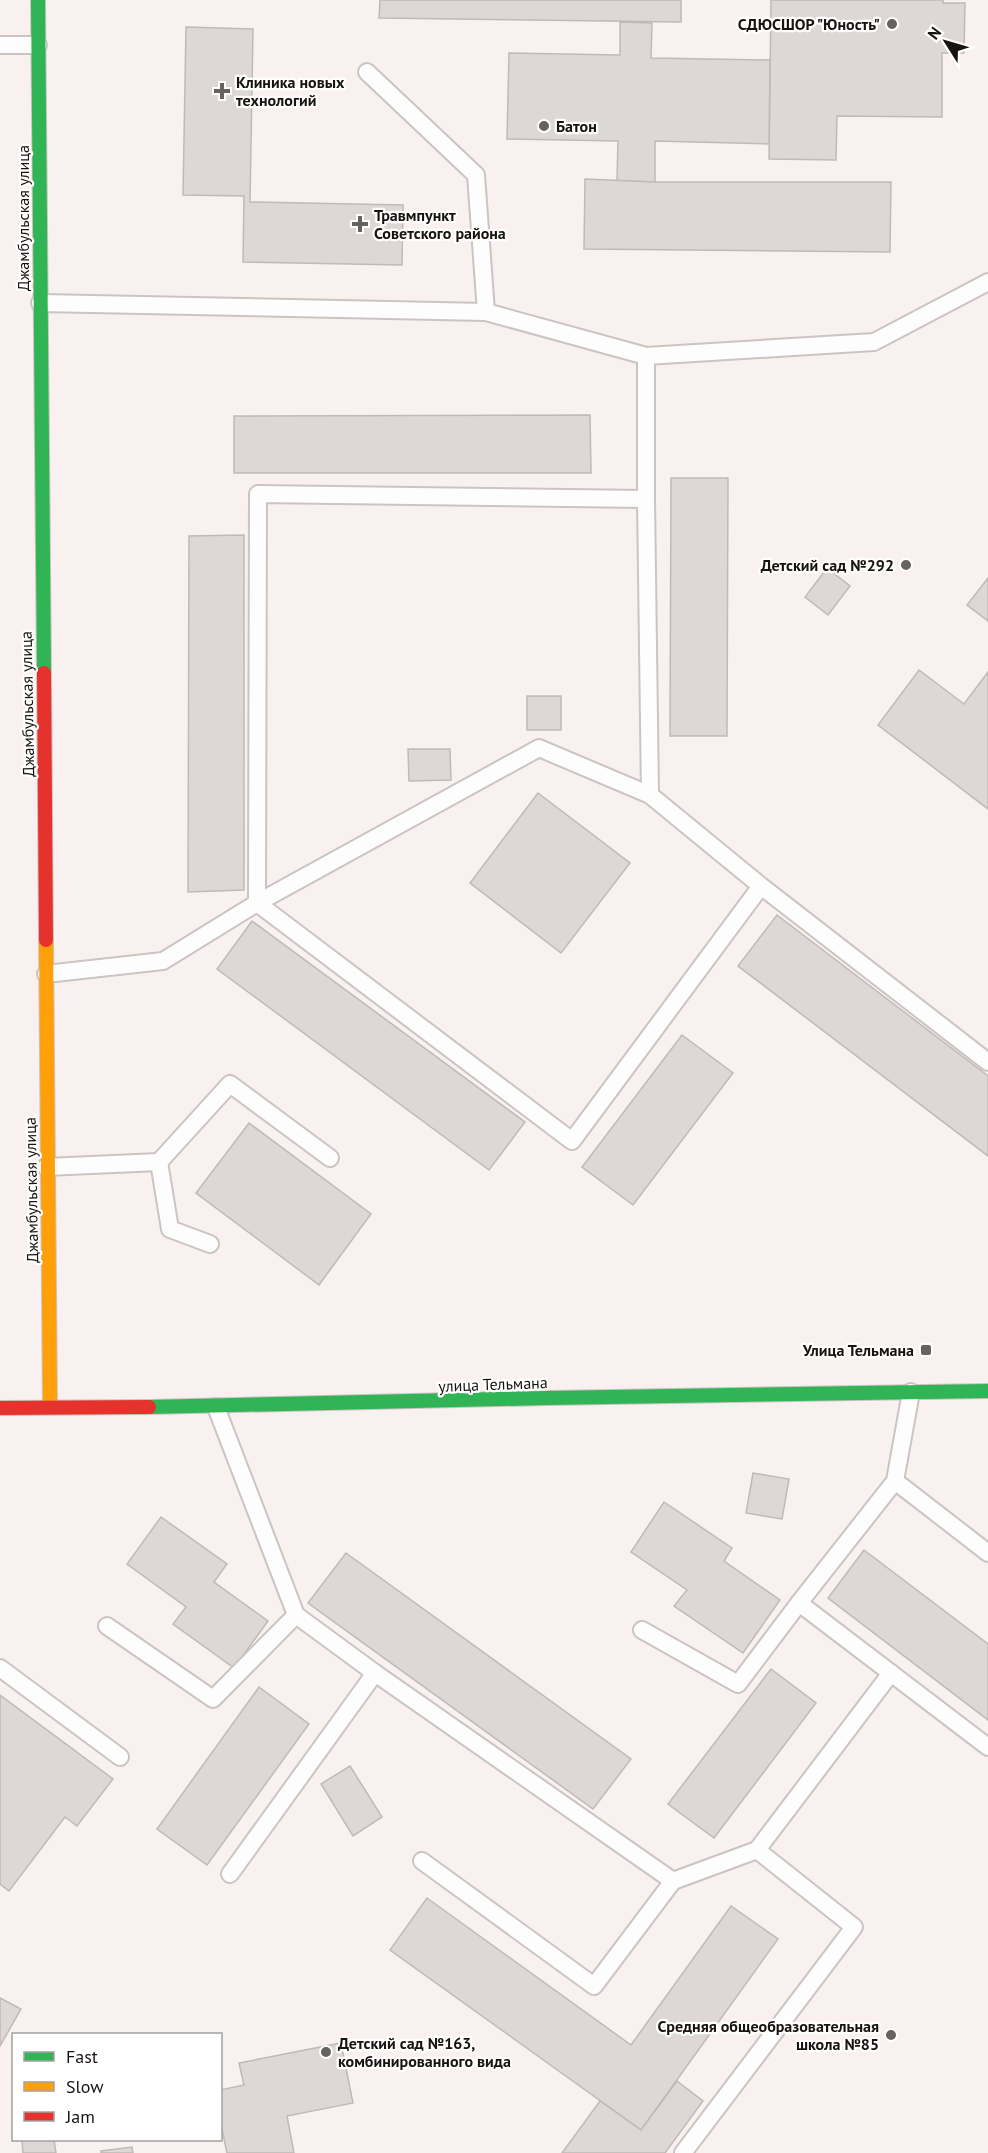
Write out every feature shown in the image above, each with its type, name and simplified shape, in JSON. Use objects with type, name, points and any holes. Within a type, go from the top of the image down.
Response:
[{"type":"street","name":"Джамбульская улица","points":[[38,0],[46,1167],[50,1407]]},
{"type":"street","name":"улица Тельмана","points":[[0,1408],[216,1407],[547,1398],[988,1391]]},
{"type":"lane","points":[[0,45],[38,45]]},
{"type":"lane","points":[[367,72],[477,176],[486,312]]},
{"type":"lane","points":[[40,303],[486,312],[646,357],[874,342],[988,282]]},
{"type":"lane","points":[[646,357],[650,795]]},
{"type":"lane","points":[[257,903],[258,494],[646,499]]},
{"type":"lane","points":[[46,974],[163,961],[257,903],[539,748],[650,795],[761,886],[988,1062]]},
{"type":"lane","points":[[257,903],[572,1141],[761,886]]},
{"type":"lane","points":[[46,1167],[159,1162],[230,1084],[330,1158]]},
{"type":"lane","points":[[159,1162],[170,1229],[210,1244]]},
{"type":"lane","points":[[642,1630],[738,1684],[895,1481],[911,1392]]},
{"type":"lane","points":[[216,1407],[296,1615],[375,1673],[673,1881]]},
{"type":"lane","points":[[895,1481],[988,1553]]},
{"type":"lane","points":[[799,1603],[988,1747]]},
{"type":"lane","points":[[107,1626],[213,1699],[296,1615]]},
{"type":"lane","points":[[0,1668],[120,1757]]},
{"type":"lane","points":[[230,1874],[375,1673]]},
{"type":"lane","points":[[422,1861],[594,1986],[673,1881],[757,1850],[891,1673]]},
{"type":"lane","points":[[683,2153],[854,1927],[757,1850]]},
{"type":"building","points":[[380,0],[681,0],[681,22],[379,18]]},
{"type":"building","points":[[771,0],[943,0],[943,3],[965,3],[964,53],[942,53],[942,117],[837,116],[836,160],[769,159]]},
{"type":"building","points":[[620,22],[652,23],[651,58],[770,60],[769,144],[655,141],[655,182],[617,181],[618,141],[507,139],[509,53],[620,55]]},
{"type":"building","points":[[186,27],[253,29],[250,202],[403,205],[402,265],[243,262],[244,196],[183,195]]},
{"type":"building","points":[[585,179],[655,182],[891,182],[890,252],[584,249]]},
{"type":"building","points":[[590,415],[591,473],[234,473],[234,416]]},
{"type":"building","points":[[671,478],[728,478],[727,736],[670,736]]},
{"type":"building","points":[[244,535],[244,890],[188,892],[189,536]]},
{"type":"building","points":[[827,568],[850,586],[828,615],[805,597]]},
{"type":"building","points":[[988,578],[988,621],[967,605]]},
{"type":"building","points":[[919,670],[964,704],[988,672],[988,809],[878,725]]},
{"type":"building","points":[[527,696],[561,696],[561,730],[527,730]]},
{"type":"building","points":[[408,749],[450,749],[451,780],[409,781]]},
{"type":"building","points":[[538,793],[630,863],[561,953],[470,883]]},
{"type":"building","points":[[777,915],[988,1076],[988,1156],[738,966]]},
{"type":"building","points":[[252,921],[525,1122],[489,1170],[217,969]]},
{"type":"building","points":[[682,1035],[733,1073],[633,1205],[582,1167]]},
{"type":"building","points":[[249,1123],[371,1214],[319,1285],[196,1193]]},
{"type":"building","points":[[753,1473],[789,1479],[782,1519],[746,1513]]},
{"type":"building","points":[[664,1502],[732,1548],[724,1561],[780,1600],[743,1653],[674,1606],[687,1590],[631,1552]]},
{"type":"building","points":[[161,1517],[227,1564],[214,1582],[268,1621],[234,1668],[173,1624],[186,1607],[127,1564]]},
{"type":"building","points":[[864,1550],[988,1644],[988,1720],[828,1598]]},
{"type":"building","points":[[346,1553],[631,1759],[593,1809],[308,1603]]},
{"type":"building","points":[[771,1669],[816,1703],[714,1838],[668,1804]]},
{"type":"building","points":[[259,1687],[309,1724],[207,1865],[157,1829]]},
{"type":"building","points":[[0,1695],[113,1779],[77,1826],[65,1817],[9,1891],[0,1884]]},
{"type":"building","points":[[350,1766],[382,1817],[353,1836],[321,1784]]},
{"type":"building","points":[[427,1898],[631,2045],[731,1906],[778,1939],[641,2130],[390,1950]]},
{"type":"building","points":[[0,1998],[21,2009],[0,2046]]},
{"type":"building","points":[[341,2043],[353,2103],[287,2116],[294,2153],[227,2153],[222,2129],[222,2090],[244,2085],[239,2063]]},
{"type":"building","points":[[677,2081],[703,2101],[665,2153],[562,2153],[600,2101],[641,2130]]},
{"type":"building","points":[[22,2141],[54,2141],[56,2153],[23,2153]]},
{"type":"building","points":[[132,2147],[133,2153],[101,2153],[101,2151]]},
{"type":"traffic: fast","points":[[38,0],[44,673]]},
{"type":"traffic: fast","points":[[149,1407],[988,1391]]},
{"type":"traffic: slow","points":[[46,940],[50,1407]]},
{"type":"traffic: jam","points":[[44,673],[46,940]]},
{"type":"traffic: jam","points":[[0,1408],[149,1407]]},
{"type":"place","name":"СДЮСШОР \"Юность\"","points":[[892,24]]},
{"type":"place","name":"Клиника новых технологий","points":[[222,91]]},
{"type":"place","name":"Батон","points":[[544,126]]},
{"type":"place","name":"Травмпункт Советского района","points":[[360,224]]},
{"type":"place","name":"Детский сад №292","points":[[906,565]]},
{"type":"place","name":"Улица Тельмана","points":[[926,1350]]},
{"type":"place","name":"Средняя общеобразовательная школа №85","points":[[891,2035]]},
{"type":"place","name":"Детский сад №163, комбинированного вида","points":[[326,2052]]}]
